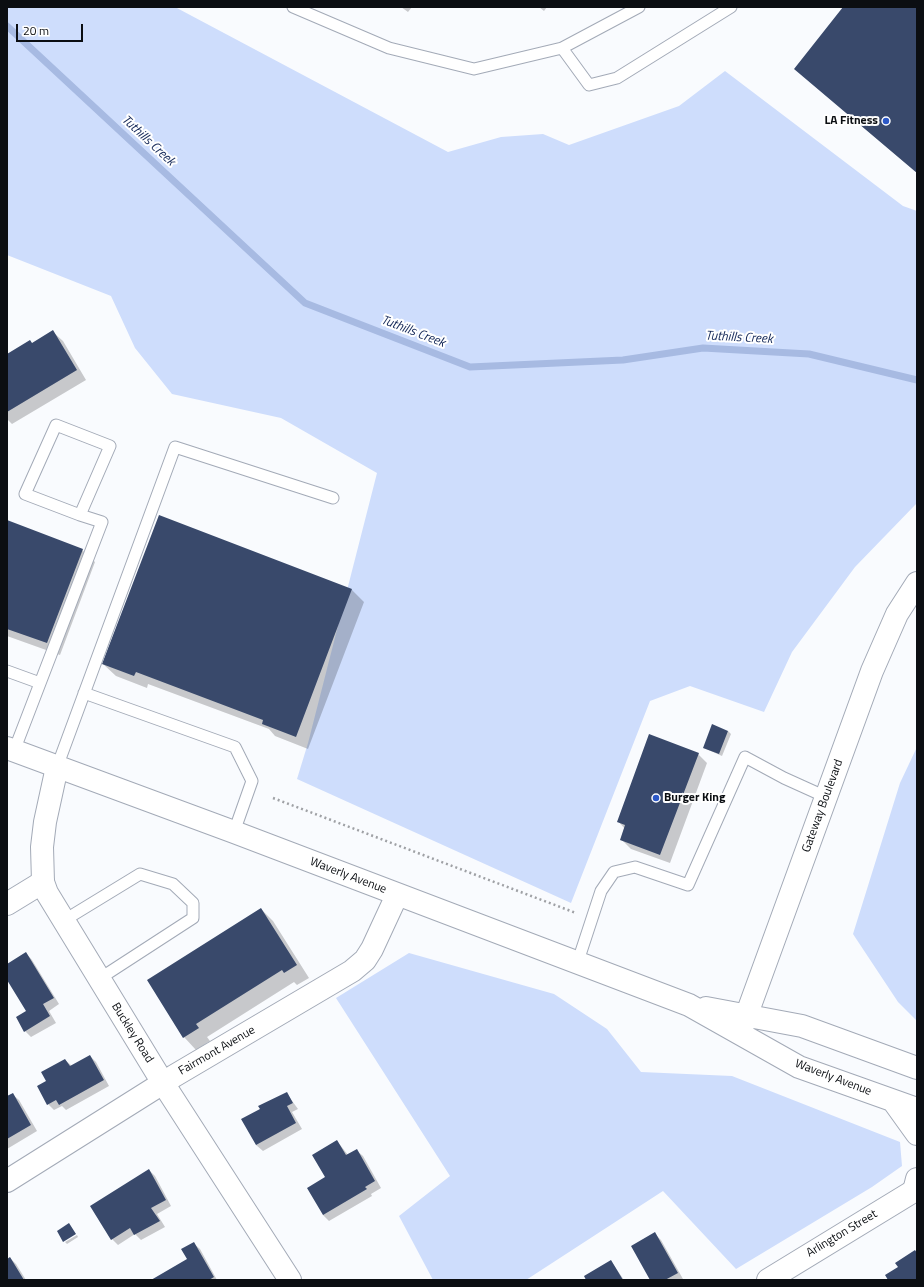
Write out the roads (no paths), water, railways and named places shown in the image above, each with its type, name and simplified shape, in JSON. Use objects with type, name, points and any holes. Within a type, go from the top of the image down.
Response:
[{"type":"street","name":"Gateway Boulevard","points":[[743,1024],[884,642],[897,614],[917,583]]},
{"type":"street","name":"Waverly Avenue","points":[[11,749],[234,832],[577,964],[689,1005],[743,1024],[802,1026],[917,1068]]},
{"type":"street","name":"Buckley Road","points":[[57,767],[45,822],[42,847],[43,882],[47,893],[62,921],[163,1083],[290,1280]]},
{"type":"street","points":[[7,904],[43,882]]},
{"type":"street","name":"Fairmont Avenue","points":[[7,1181],[163,1083],[352,971],[365,960],[372,949],[397,895]]},
{"type":"street","name":"Waverly Avenue","points":[[743,1024],[799,1067],[917,1109]]},
{"type":"street","points":[[894,1102],[917,1134]]},
{"type":"street","name":"Arlington Street","points":[[768,1280],[916,1186]]},
{"type":"lane","points":[[293,7],[389,48],[474,69],[562,48],[639,7]]},
{"type":"lane","points":[[562,48],[590,85],[617,78],[731,7]]},
{"type":"lane","points":[[11,749],[40,684],[102,522],[80,515],[25,494],[56,426],[110,446],[80,515]]},
{"type":"lane","points":[[57,767],[176,447],[333,498]]},
{"type":"lane","points":[[7,671],[40,684]]},
{"type":"lane","points":[[84,693],[236,747],[252,782],[234,832]]},
{"type":"lane","points":[[577,964],[601,891],[614,872],[635,867],[688,885],[745,756],[784,778],[826,797]]},
{"type":"lane","points":[[62,921],[140,874],[173,884],[193,903],[193,918],[99,979]]},
{"type":"waterway","name":"Tuthills Creek","points":[[7,26],[305,303],[470,367],[623,360],[703,348],[809,354],[917,380]]},
{"type":"place","name":"LA Fitness","points":[[886,121]]},
{"type":"place","name":"Burger King","points":[[656,798]]}]
